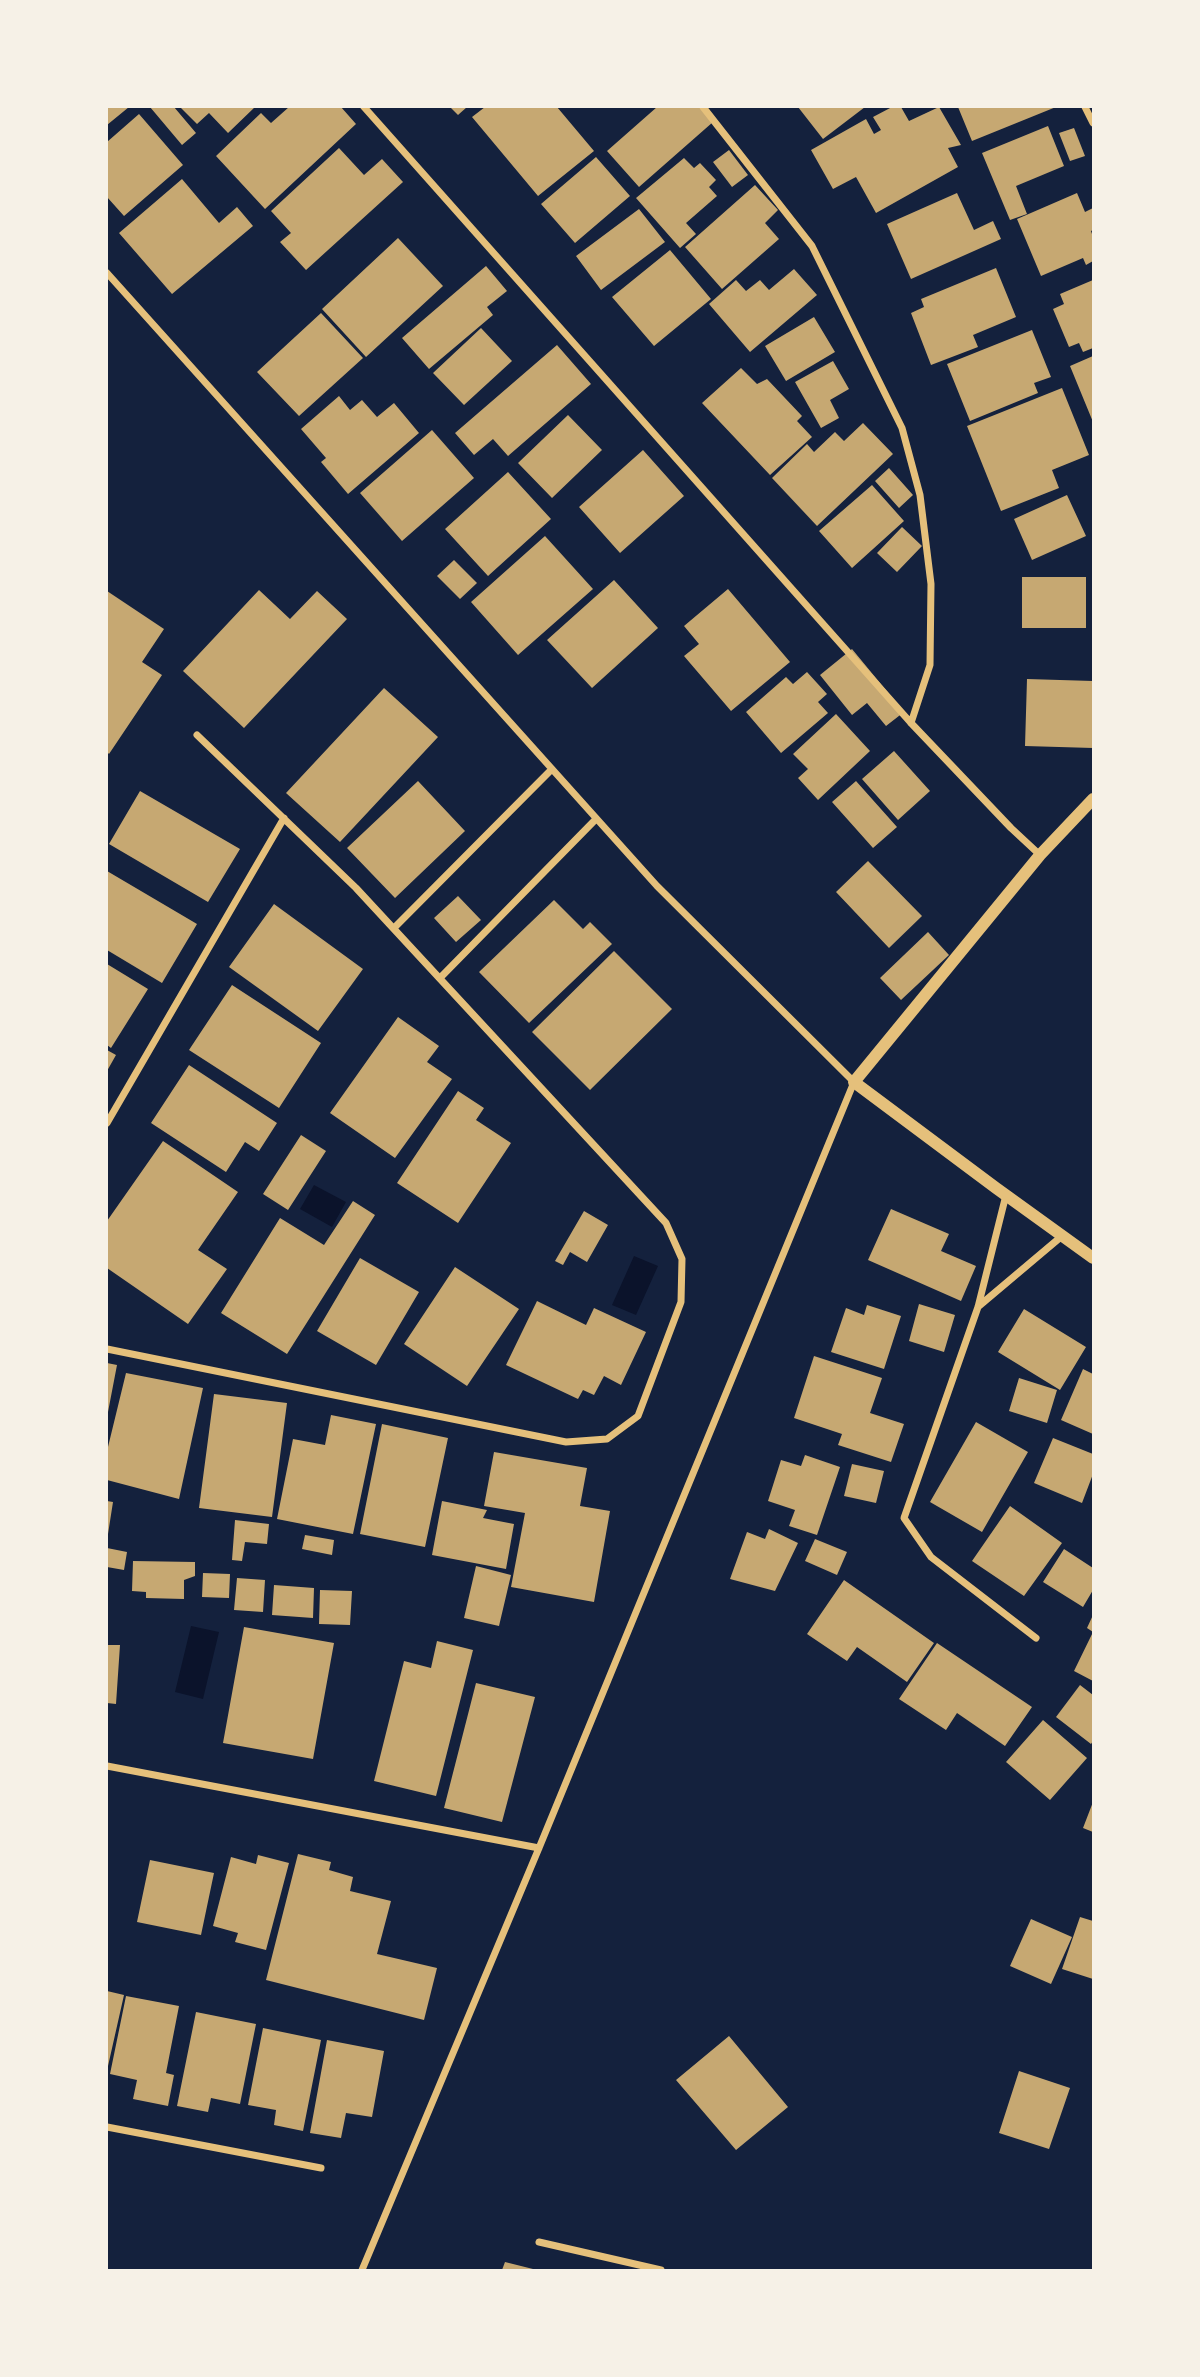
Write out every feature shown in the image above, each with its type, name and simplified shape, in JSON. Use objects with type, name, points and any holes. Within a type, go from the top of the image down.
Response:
[{"type":"street","points":[[364,107],[911,723],[1040,855]]},
{"type":"street","points":[[703,107],[812,246],[856,330],[902,428],[920,495],[932,584],[930,665],[911,723]]},
{"type":"street","points":[[1085,107],[1093,123]]},
{"type":"street","points":[[107,273],[657,886],[854,1082],[1093,1258]]},
{"type":"street","points":[[107,1349],[566,1442],[607,1439],[638,1416],[681,1303],[682,1259],[666,1223],[356,888],[197,735]]},
{"type":"street","points":[[394,929],[552,769]]},
{"type":"street","points":[[362,2270],[539,1849],[854,1082],[1040,855],[1093,799]]},
{"type":"street","points":[[107,1124],[284,818]]},
{"type":"street","points":[[440,978],[596,819]]},
{"type":"street","points":[[1006,1195],[978,1307],[904,1518],[931,1557],[1037,1638]]},
{"type":"street","points":[[978,1307],[1062,1236]]},
{"type":"street","points":[[107,1766],[539,1849]]},
{"type":"street","points":[[107,2127],[321,2168]]},
{"type":"street","points":[[539,2242],[661,2270]]},
{"type":"water","points":[[314,1185],[346,1202],[332,1227],[300,1209]]},
{"type":"water","points":[[634,1256],[658,1266],[636,1315],[612,1305]]},
{"type":"water","points":[[191,1626],[219,1632],[203,1699],[175,1692]]},
{"type":"building","points":[[107,107],[129,107],[107,125]]},
{"type":"building","points":[[150,107],[174,107],[196,133],[182,145]]},
{"type":"building","points":[[180,107],[255,107],[228,133],[209,113],[197,124]]},
{"type":"building","points":[[289,107],[341,107],[356,124],[265,209],[216,156],[261,113],[271,123]]},
{"type":"building","points":[[450,107],[467,107],[458,115]]},
{"type":"building","points":[[485,107],[557,107],[594,151],[538,196],[472,117]]},
{"type":"building","points":[[657,107],[699,107],[713,122],[639,187],[607,151]]},
{"type":"building","points":[[798,107],[865,107],[823,139]]},
{"type":"building","points":[[892,107],[901,107],[909,121],[939,107],[961,145],[948,148],[958,167],[876,213],[856,177],[833,189],[811,150],[866,119],[874,134],[881,130],[873,117]]},
{"type":"building","points":[[958,107],[1056,107],[972,141]]},
{"type":"building","points":[[139,114],[183,165],[124,216],[107,197],[107,142]]},
{"type":"building","points":[[1048,126],[1064,166],[1016,186],[1027,214],[1010,220],[982,153]]},
{"type":"building","points":[[1074,128],[1085,156],[1070,161],[1059,133]]},
{"type":"building","points":[[339,148],[364,175],[382,159],[403,182],[306,270],[280,242],[291,233],[271,211]]},
{"type":"building","points":[[729,150],[748,175],[732,187],[713,162]]},
{"type":"building","points":[[596,157],[630,196],[575,243],[541,204]]},
{"type":"building","points":[[684,158],[694,168],[700,163],[716,180],[709,187],[717,196],[686,223],[696,234],[680,248],[636,198]]},
{"type":"building","points":[[182,179],[219,223],[237,207],[253,226],[172,294],[119,233]]},
{"type":"building","points":[[755,185],[778,210],[765,223],[779,239],[722,289],[685,247]]},
{"type":"building","points":[[957,193],[974,230],[993,221],[1001,239],[911,279],[887,224]]},
{"type":"building","points":[[1077,193],[1085,212],[1093,208],[1093,261],[1086,265],[1083,258],[1041,276],[1017,219]]},
{"type":"building","points":[[639,209],[665,242],[601,290],[576,256]]},
{"type":"building","points":[[398,238],[443,286],[366,357],[322,309]]},
{"type":"building","points":[[670,250],[711,299],[654,346],[612,297]]},
{"type":"building","points":[[486,266],[507,291],[487,307],[493,315],[429,369],[402,338]]},
{"type":"building","points":[[996,268],[1016,317],[973,335],[978,347],[931,365],[911,313],[924,307],[921,299]]},
{"type":"building","points":[[794,269],[817,295],[750,352],[709,304],[736,280],[746,291],[760,280],[769,290]]},
{"type":"building","points":[[1093,280],[1093,348],[1083,352],[1079,343],[1069,347],[1053,309],[1064,304],[1060,294]]},
{"type":"building","points":[[321,313],[363,358],[299,416],[257,372]]},
{"type":"building","points":[[814,317],[835,352],[786,381],[765,346]]},
{"type":"building","points":[[481,328],[512,361],[464,405],[433,373]]},
{"type":"building","points":[[1032,330],[1051,377],[1034,383],[1038,393],[970,421],[947,364]]},
{"type":"building","points":[[557,345],[591,384],[508,456],[493,439],[474,455],[455,433]]},
{"type":"building","points":[[1093,356],[1093,422],[1070,366]]},
{"type":"building","points":[[833,361],[849,389],[830,400],[839,418],[821,428],[795,382]]},
{"type":"building","points":[[741,368],[757,384],[767,379],[802,416],[797,421],[812,437],[770,475],[702,403]]},
{"type":"building","points":[[1062,388],[1089,455],[1052,470],[1059,488],[1001,511],[967,426]]},
{"type":"building","points":[[339,396],[350,410],[362,400],[377,417],[394,403],[419,433],[348,494],[321,462],[326,458],[301,429]]},
{"type":"building","points":[[568,415],[602,450],[552,498],[518,463]]},
{"type":"building","points":[[863,423],[893,454],[817,526],[772,478],[807,444],[814,452],[835,432],[844,441]]},
{"type":"building","points":[[432,430],[474,478],[402,541],[360,493]]},
{"type":"building","points":[[643,450],[684,496],[620,553],[579,507]]},
{"type":"building","points":[[889,468],[913,495],[899,508],[875,481]]},
{"type":"building","points":[[508,472],[551,519],[488,576],[445,529]]},
{"type":"building","points":[[872,485],[904,521],[852,568],[819,531]]},
{"type":"building","points":[[1067,495],[1086,536],[1032,560],[1014,519]]},
{"type":"building","points":[[902,527],[922,546],[897,572],[877,553]]},
{"type":"building","points":[[545,536],[593,589],[518,655],[471,602]]},
{"type":"building","points":[[454,560],[477,583],[460,599],[437,576]]},
{"type":"building","points":[[1022,577],[1086,577],[1086,628],[1022,628]]},
{"type":"building","points":[[614,580],[658,628],[592,688],[547,640]]},
{"type":"building","points":[[728,589],[790,662],[731,711],[684,656],[699,644],[684,626]]},
{"type":"building","points":[[259,590],[290,619],[317,591],[347,619],[244,728],[183,671]]},
{"type":"building","points":[[107,591],[164,629],[142,662],[162,675],[109,754],[107,752]]},
{"type":"building","points":[[852,649],[904,712],[886,726],[867,703],[852,715],[820,675]]},
{"type":"building","points":[[807,672],[827,694],[818,702],[828,713],[781,753],[746,712],[786,677],[793,684]]},
{"type":"building","points":[[1027,679],[1093,681],[1093,748],[1025,746]]},
{"type":"building","points":[[384,688],[438,737],[340,842],[286,793]]},
{"type":"building","points":[[836,714],[870,751],[818,800],[798,778],[808,769],[793,754]]},
{"type":"building","points":[[894,751],[930,791],[898,820],[862,779]]},
{"type":"building","points":[[418,781],[465,831],[395,898],[347,848]]},
{"type":"building","points":[[856,781],[897,827],[873,848],[832,802]]},
{"type":"building","points":[[140,791],[240,849],[208,902],[109,844]]},
{"type":"building","points":[[868,861],[922,916],[889,948],[836,892]]},
{"type":"building","points":[[107,871],[197,924],[162,983],[107,950]]},
{"type":"building","points":[[458,896],[481,920],[456,942],[434,918]]},
{"type":"building","points":[[554,900],[583,929],[590,922],[612,944],[529,1023],[479,972]]},
{"type":"building","points":[[274,904],[363,969],[318,1031],[229,967]]},
{"type":"building","points":[[928,932],[949,955],[901,1000],[880,978]]},
{"type":"building","points":[[614,951],[672,1009],[590,1090],[532,1032]]},
{"type":"building","points":[[107,964],[148,989],[111,1048],[107,1045]]},
{"type":"building","points":[[232,985],[321,1043],[279,1108],[189,1050]]},
{"type":"building","points":[[398,1017],[439,1046],[427,1062],[452,1079],[395,1158],[330,1113]]},
{"type":"building","points":[[107,1050],[116,1055],[107,1071]]},
{"type":"building","points":[[189,1065],[277,1123],[259,1151],[245,1142],[226,1172],[151,1123]]},
{"type":"building","points":[[458,1091],[484,1108],[476,1120],[511,1143],[458,1223],[397,1183]]},
{"type":"building","points":[[301,1135],[326,1151],[288,1210],[263,1194]]},
{"type":"building","points":[[163,1141],[238,1192],[198,1250],[227,1269],[188,1324],[107,1268],[107,1221]]},
{"type":"building","points":[[353,1201],[375,1215],[287,1354],[221,1313],[280,1218],[324,1245]]},
{"type":"building","points":[[891,1209],[949,1234],[941,1251],[976,1266],[961,1301],[868,1260]]},
{"type":"building","points":[[584,1211],[608,1225],[587,1262],[570,1252],[563,1265],[555,1261]]},
{"type":"building","points":[[360,1258],[419,1292],[376,1365],[317,1331]]},
{"type":"building","points":[[455,1267],[519,1309],[467,1386],[404,1344]]},
{"type":"building","points":[[537,1301],[586,1325],[594,1308],[646,1332],[621,1385],[604,1376],[594,1395],[583,1390],[578,1399],[506,1365]]},
{"type":"building","points":[[919,1304],[955,1315],[944,1352],[909,1341]]},
{"type":"building","points":[[867,1305],[901,1316],[884,1369],[831,1352],[846,1308],[864,1315]]},
{"type":"building","points":[[1024,1309],[1086,1347],[1060,1390],[998,1352]]},
{"type":"building","points":[[814,1356],[882,1378],[870,1413],[904,1424],[891,1462],[838,1445],[842,1434],[794,1418]]},
{"type":"building","points":[[107,1363],[117,1365],[108,1412],[107,1412]]},
{"type":"building","points":[[1083,1369],[1093,1374],[1093,1434],[1061,1420]]},
{"type":"building","points":[[126,1373],[203,1388],[179,1499],[107,1480],[107,1451]]},
{"type":"building","points":[[1019,1378],[1057,1390],[1047,1423],[1009,1411]]},
{"type":"building","points":[[214,1394],[287,1403],[272,1517],[199,1508]]},
{"type":"building","points":[[331,1415],[376,1424],[353,1534],[277,1519],[293,1439],[325,1445]]},
{"type":"building","points":[[976,1422],[1028,1452],[982,1532],[930,1502]]},
{"type":"building","points":[[382,1424],[448,1438],[425,1547],[360,1534]]},
{"type":"building","points":[[1053,1438],[1093,1454],[1093,1474],[1082,1503],[1034,1483]]},
{"type":"building","points":[[494,1452],[587,1468],[580,1506],[610,1511],[594,1602],[511,1587],[525,1513],[484,1506]]},
{"type":"building","points":[[805,1455],[840,1467],[817,1535],[789,1526],[795,1510],[768,1501],[781,1460],[801,1466]]},
{"type":"building","points":[[852,1464],[884,1471],[876,1503],[844,1496]]},
{"type":"building","points":[[107,1501],[113,1502],[108,1534],[107,1534]]},
{"type":"building","points":[[442,1501],[487,1510],[483,1518],[514,1524],[506,1569],[432,1555]]},
{"type":"building","points":[[1010,1506],[1062,1543],[1024,1596],[972,1561]]},
{"type":"building","points":[[235,1520],[269,1524],[267,1544],[245,1542],[242,1561],[232,1560]]},
{"type":"building","points":[[769,1529],[798,1543],[775,1591],[730,1579],[747,1532],[765,1539]]},
{"type":"building","points":[[305,1535],[334,1540],[332,1555],[302,1549]]},
{"type":"building","points":[[815,1539],[847,1552],[837,1575],[805,1561]]},
{"type":"building","points":[[107,1548],[127,1552],[124,1570],[107,1567]]},
{"type":"building","points":[[1064,1549],[1093,1568],[1093,1590],[1083,1607],[1043,1582]]},
{"type":"building","points":[[133,1561],[195,1562],[195,1576],[184,1580],[184,1599],[146,1598],[146,1592],[132,1591]]},
{"type":"building","points":[[476,1566],[511,1575],[499,1626],[464,1618]]},
{"type":"building","points":[[203,1573],[230,1574],[229,1598],[202,1597]]},
{"type":"building","points":[[237,1578],[265,1580],[263,1612],[234,1610]]},
{"type":"building","points":[[844,1580],[934,1643],[907,1682],[857,1647],[847,1661],[807,1634]]},
{"type":"building","points":[[274,1585],[314,1588],[313,1618],[272,1615]]},
{"type":"building","points":[[320,1590],[352,1591],[350,1625],[319,1624]]},
{"type":"building","points":[[1093,1615],[1093,1632],[1087,1628]]},
{"type":"building","points":[[244,1627],[334,1643],[313,1759],[223,1743]]},
{"type":"building","points":[[1093,1632],[1093,1681],[1074,1671]]},
{"type":"building","points":[[437,1641],[473,1650],[436,1796],[374,1781],[404,1661],[431,1668]]},
{"type":"building","points":[[937,1643],[1032,1707],[1005,1746],[957,1713],[946,1730],[899,1699]]},
{"type":"building","points":[[107,1645],[120,1645],[116,1704],[107,1703]]},
{"type":"building","points":[[476,1683],[535,1697],[502,1822],[444,1808]]},
{"type":"building","points":[[1080,1685],[1093,1695],[1091,1744],[1056,1717]]},
{"type":"building","points":[[1043,1720],[1087,1758],[1050,1800],[1006,1762]]},
{"type":"building","points":[[1093,1802],[1093,1832],[1083,1828]]},
{"type":"building","points":[[298,1854],[331,1862],[329,1870],[353,1877],[350,1891],[391,1901],[377,1954],[437,1968],[424,2020],[266,1980]]},
{"type":"building","points":[[258,1855],[289,1863],[266,1950],[235,1942],[238,1933],[213,1926],[231,1857],[256,1864]]},
{"type":"building","points":[[150,1860],[214,1873],[201,1935],[137,1922]]},
{"type":"building","points":[[1080,1917],[1093,1921],[1093,1979],[1062,1969]]},
{"type":"building","points":[[1031,1919],[1072,1937],[1051,1984],[1010,1966]]},
{"type":"building","points":[[107,1991],[124,1995],[108,2066],[107,2066]]},
{"type":"building","points":[[126,1996],[179,2006],[166,2073],[174,2075],[168,2106],[133,2099],[137,2080],[110,2074]]},
{"type":"building","points":[[196,2012],[256,2024],[240,2104],[211,2098],[208,2112],[177,2106]]},
{"type":"building","points":[[263,2028],[321,2040],[303,2131],[274,2125],[276,2110],[248,2105]]},
{"type":"building","points":[[729,2036],[788,2107],[736,2150],[676,2080]]},
{"type":"building","points":[[327,2040],[384,2051],[372,2117],[346,2113],[341,2138],[310,2133]]},
{"type":"building","points":[[1019,2071],[1070,2088],[1049,2149],[999,2133]]},
{"type":"building","points":[[505,2262],[533,2269],[533,2270],[502,2270]]}]
